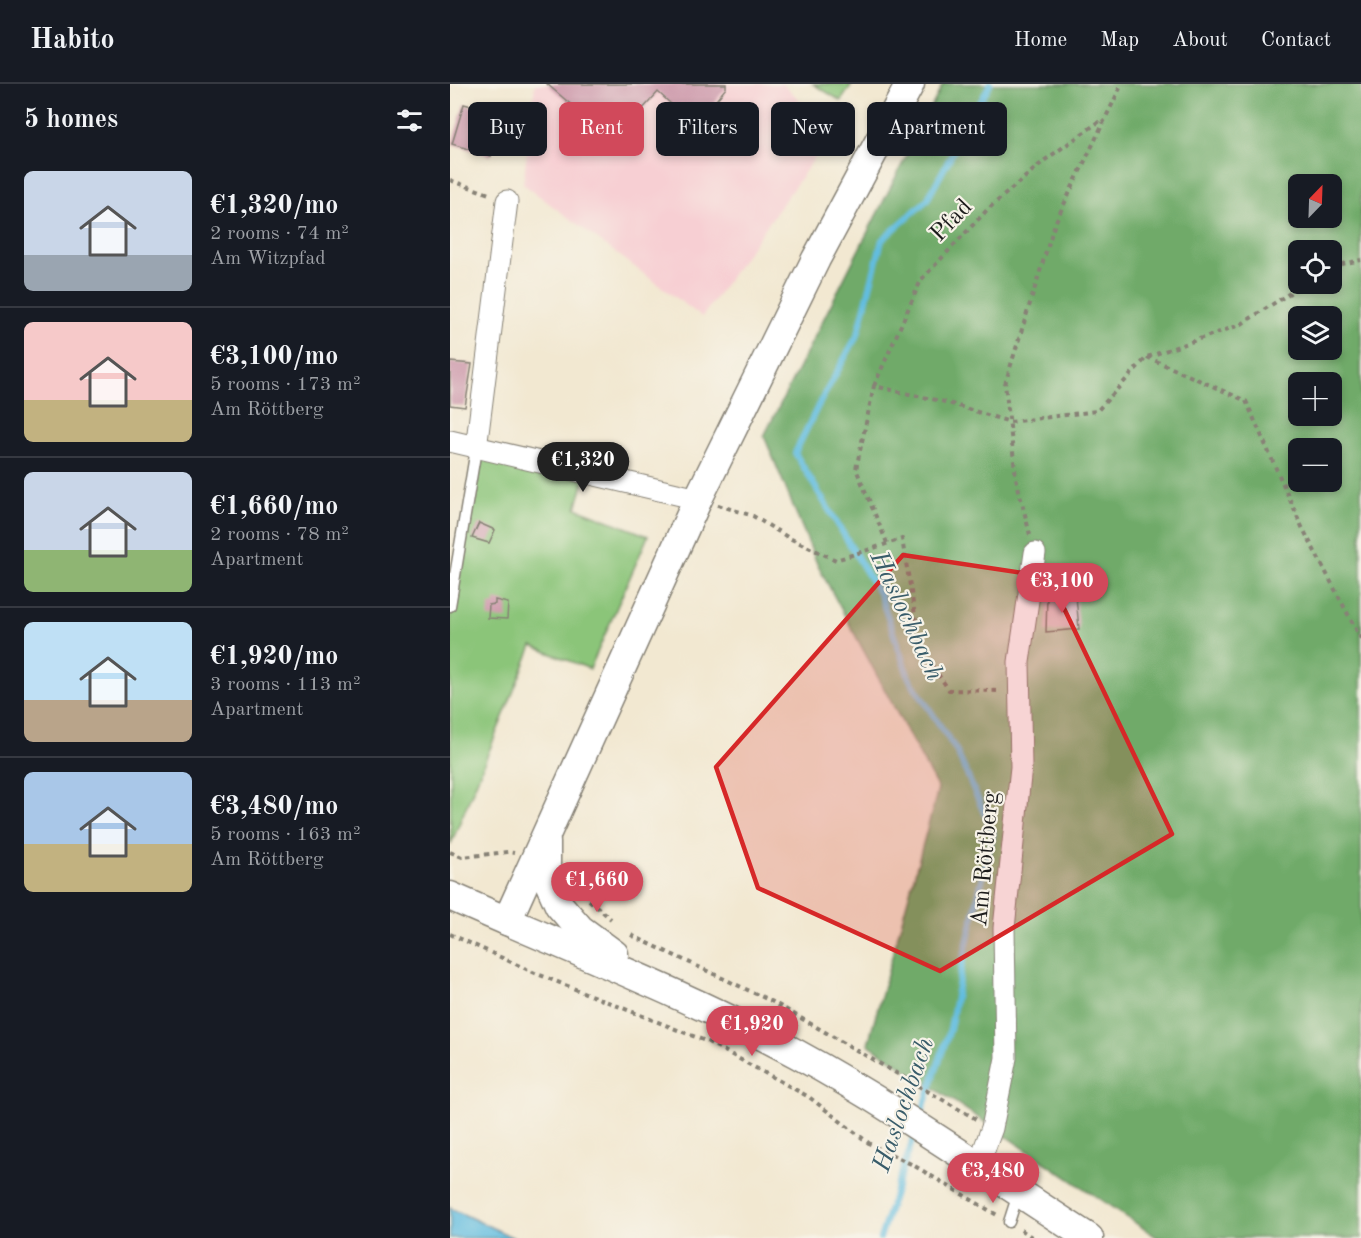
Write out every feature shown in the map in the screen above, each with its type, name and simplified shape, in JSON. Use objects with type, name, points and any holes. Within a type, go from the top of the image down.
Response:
[{"type":"main road","points":[[507,921],[698,499],[816,259],[910,84]]},
{"type":"main road","points":[[541,847],[546,876],[559,905],[580,929],[652,982]]},
{"type":"main road","points":[[450,896],[652,982],[799,1055],[924,1131],[1089,1238]]},
{"type":"street","points":[[476,449],[507,201]]},
{"type":"street","points":[[450,441],[476,449],[698,499]]},
{"type":"street","name":"Am Röttberg","points":[[978,1166],[992,1128],[1006,1058],[1004,928],[1021,767],[1019,662],[1035,553]]},
{"type":"lane","points":[[450,606],[476,449]]},
{"type":"lane","points":[[1009,1222],[1018,1193]]},
{"type":"path","points":[[1035,553],[1016,478],[1005,384],[1052,234],[1122,84]]},
{"type":"path","name":"Pfad","points":[[887,543],[856,469],[874,386],[921,280],[987,210],[1045,160],[1104,119]]},
{"type":"path","points":[[450,180],[507,201]]},
{"type":"path","points":[[1342,264],[1361,260]]},
{"type":"path","points":[[874,386],[945,402],[1010,422],[1097,411],[1147,357],[1240,325],[1288,294]]},
{"type":"path","points":[[1147,357],[1246,401],[1302,527],[1361,639]]},
{"type":"path","points":[[698,499],[753,516],[789,538],[836,561],[902,538],[921,650],[950,690],[1003,691]]},
{"type":"path","points":[[450,852],[462,857],[541,847]]},
{"type":"path","points":[[582,894],[613,921]]},
{"type":"path","points":[[450,934],[536,973],[708,1042],[809,1097],[870,1144],[913,1165],[1034,1238]]},
{"type":"path","points":[[629,934],[771,1001],[992,1128]]},
{"type":"highlighted area","points":[[903,555],[1049,577],[1172,834],[940,971],[758,888],[716,767]]},
{"type":"shaded area","points":[[535,84],[783,84],[802,102],[771,102],[771,156],[816,156],[702,317],[523,184],[526,156],[547,156],[547,102],[533,102]]},
{"type":"green space","points":[[813,84],[852,84],[841,101]]},
{"type":"green space","points":[[943,84],[1361,84],[1361,1238],[1158,1238],[868,1044],[938,789],[818,566],[764,436],[906,156],[1007,156],[1007,102],[934,102]]},
{"type":"green space","points":[[483,456],[585,478],[576,508],[648,536],[590,669],[532,646],[451,844],[450,583]]},
{"type":"water","points":[[450,1208],[514,1238],[450,1238]]},
{"type":"building","points":[[547,84],[726,84],[726,88],[715,102],[669,102],[658,92],[644,108],[644,102],[568,102]]},
{"type":"building","points":[[464,104],[468,105],[468,149],[452,144]]},
{"type":"building","points":[[450,362],[472,364],[465,407],[450,405]]},
{"type":"building","points":[[479,523],[495,530],[489,543],[472,538]]},
{"type":"building","points":[[1047,596],[1076,596],[1079,629],[1046,632]]},
{"type":"building","points":[[495,600],[508,603],[507,619],[488,618],[489,605],[495,604]]},
{"type":"waterway","name":"Haslochbach","points":[[920,1118],[950,1029],[962,965],[993,833],[956,750],[909,678],[880,595],[795,453],[858,334],[882,240],[927,200],[990,84]]},
{"type":"waterway","name":"Haslochbach","points":[[880,1238],[915,1133]]}]
